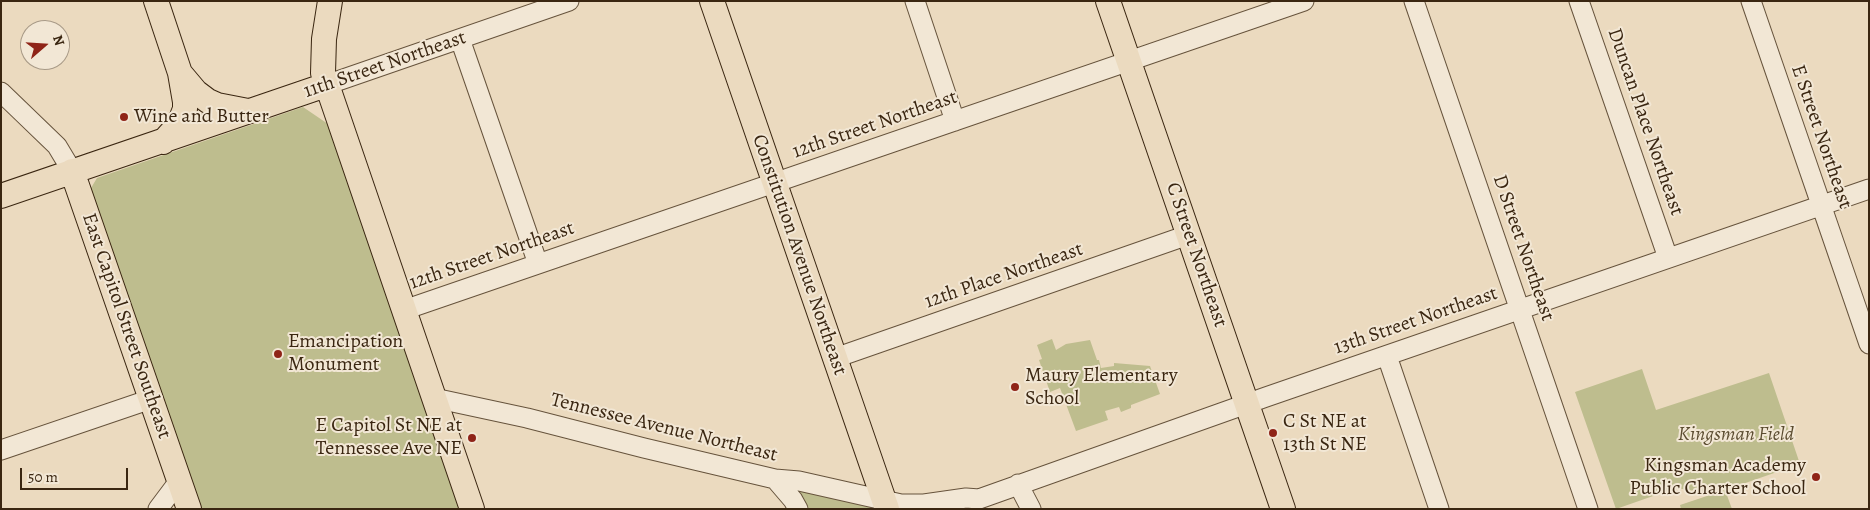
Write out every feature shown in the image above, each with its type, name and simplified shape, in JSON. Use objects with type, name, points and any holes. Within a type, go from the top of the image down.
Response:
[{"type":"main road","points":[[156,1],[180,73],[185,109],[179,124],[163,142]]},
{"type":"main road","points":[[330,1],[322,64],[326,85],[472,509]]},
{"type":"main road","name":"Constitution Avenue Northeast","points":[[712,1],[885,504]]},
{"type":"main road","name":"C Street Northeast","points":[[1108,1],[1283,509]]},
{"type":"main road","points":[[180,73],[196,92],[208,101],[217,105],[248,111]]},
{"type":"main road","name":"11th Street Northeast","points":[[1,196],[326,85]]},
{"type":"main road","name":"East Capitol Street Southeast","points":[[72,171],[189,509]]},
{"type":"street","name":"11th Street Northeast","points":[[326,85],[569,1]]},
{"type":"street","points":[[915,1],[956,121]]},
{"type":"street","name":"12th Street Northeast","points":[[404,310],[1304,1]]},
{"type":"street","name":"D Street Northeast","points":[[1414,1],[1588,509]]},
{"type":"street","name":"Duncan Place Northeast","points":[[1579,1],[1668,258]]},
{"type":"street","name":"E Street Northeast","points":[[1751,1],[1869,344]]},
{"type":"street","points":[[460,39],[538,264]]},
{"type":"street","points":[[1,92],[57,146],[72,171]]},
{"type":"street","name":"13th Street Northeast","points":[[885,504],[916,504],[966,498],[976,504],[1018,484],[1869,189]]},
{"type":"street","name":"12th Place Northeast","points":[[834,358],[1188,235]]},
{"type":"street","points":[[1387,356],[1439,509]]},
{"type":"street","name":"Tennessee Avenue Northeast","points":[[434,398],[527,418],[775,479],[799,481],[885,504]]},
{"type":"street","points":[[1,450],[151,399]]},
{"type":"street","points":[[775,479],[793,500],[798,509]]},
{"type":"street","points":[[158,509],[179,481]]},
{"type":"street","points":[[1018,484],[1031,509]]},
{"type":"green space","points":[[303,107],[328,124],[460,509],[192,509],[85,198],[97,178]]},
{"type":"green space","points":[[1052,339],[1056,350],[1066,344],[1090,340],[1101,368],[1114,366],[1114,363],[1150,366],[1160,394],[1131,405],[1131,408],[1121,412],[1119,407],[1105,411],[1108,420],[1076,431],[1060,388],[1050,392],[1039,360],[1042,359],[1037,345]]},
{"type":"green space","name":"Kingsman Field","points":[[1642,369],[1656,410],[1769,373],[1800,464],[1731,488],[1729,483],[1702,492],[1676,488],[1616,509],[1575,392]]},
{"type":"green space","points":[[796,488],[872,506],[875,509],[806,509]]},
{"type":"green space","points":[[1725,490],[1732,509],[1681,509],[1680,505]]},
{"type":"place","name":"Wine and Butter","points":[[124,117]]},
{"type":"place","name":"Emancipation Monument","points":[[278,354]]},
{"type":"place","name":"Maury Elementary School","points":[[1015,387]]},
{"type":"place","name":"C St NE at 13th St NE","points":[[1273,433]]},
{"type":"place","name":"E Capitol St NE at Tennessee Ave NE","points":[[472,438]]},
{"type":"place","name":"Kingsman Academy Public Charter School","points":[[1816,477]]}]
